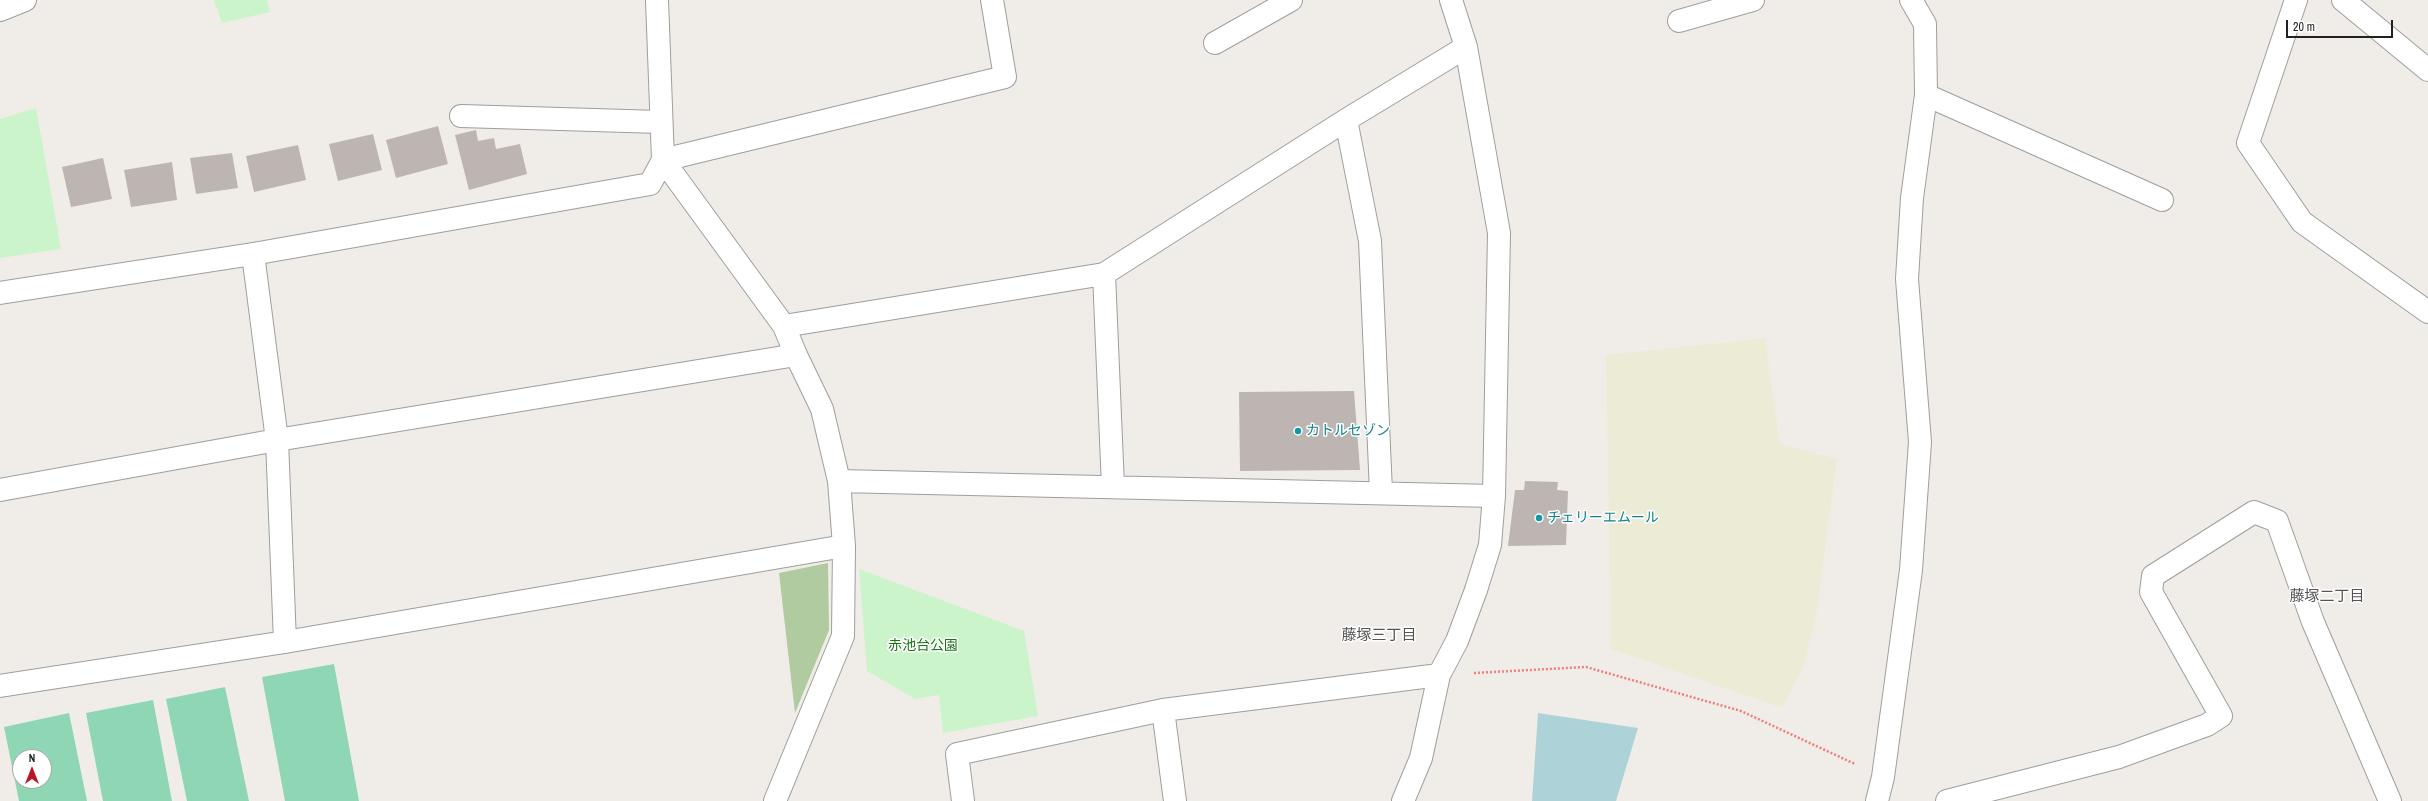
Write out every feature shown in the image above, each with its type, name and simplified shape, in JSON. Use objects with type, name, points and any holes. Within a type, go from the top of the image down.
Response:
[{"type":"street","points":[[0,10],[25,0]]},
{"type":"street","points":[[657,0],[660,122],[663,160],[784,326],[822,409],[839,481],[844,546],[843,636],[779,799]]},
{"type":"street","points":[[0,293],[253,254],[650,184],[663,160],[1005,77],[992,0]]},
{"type":"street","points":[[1215,43],[1292,0]]},
{"type":"street","points":[[1403,801],[1421,758],[1439,675],[1457,641],[1476,590],[1490,545],[1494,496],[1499,233],[1466,47],[1451,0]]},
{"type":"street","points":[[1679,21],[1753,0]]},
{"type":"street","points":[[1877,801],[1883,777],[1911,570],[1920,442],[1907,279],[1912,198],[1926,96],[1925,24],[1911,0]]},
{"type":"street","points":[[2296,0],[2248,143],[2302,222],[2428,312]]},
{"type":"street","points":[[2343,0],[2428,70]]},
{"type":"street","points":[[784,326],[1104,274],[1346,120],[1466,47]]},
{"type":"street","points":[[1926,96],[2162,200]]},
{"type":"street","points":[[461,116],[660,122]]},
{"type":"street","points":[[1346,120],[1370,241],[1381,492]]},
{"type":"street","points":[[253,254],[277,440],[285,642]]},
{"type":"street","points":[[1104,274],[1113,487]]},
{"type":"street","points":[[0,490],[277,440],[796,355]]},
{"type":"street","points":[[839,481],[1381,492],[1494,496]]},
{"type":"street","points":[[1947,801],[2120,758],[2207,725],[2221,716],[2151,592],[2153,576],[2254,512],[2277,521],[2313,622],[2390,801]]},
{"type":"street","points":[[0,686],[285,642],[844,546]]},
{"type":"street","points":[[963,801],[957,754],[1163,710],[1439,675]]},
{"type":"street","points":[[1163,710],[1175,801]]},
{"type":"path","points":[[1439,675],[1586,667],[1741,710],[1883,777]]},
{"type":"green space","points":[[214,0],[267,0],[270,12],[222,23]]},
{"type":"green space","points":[[36,108],[61,249],[0,258],[0,119]]},
{"type":"green space","points":[[1765,338],[1780,444],[1837,459],[1817,612],[1804,666],[1782,708],[1611,649],[1606,355]]},
{"type":"green space","points":[[828,563],[829,630],[795,713],[779,573]]},
{"type":"green space","name":"赤池台公園","points":[[859,569],[1024,631],[1038,716],[943,733],[939,695],[915,699],[867,671]]},
{"type":"green space","points":[[334,664],[359,801],[285,801],[262,677]]},
{"type":"green space","points":[[225,687],[249,801],[187,801],[166,699]]},
{"type":"green space","points":[[153,700],[172,801],[103,801],[86,713]]},
{"type":"green space","points":[[69,713],[87,801],[19,801],[17,789],[52,789],[52,749],[12,749],[12,766],[4,727]]},
{"type":"water","points":[[1538,713],[1638,728],[1616,801],[1532,801]]},
{"type":"building","points":[[438,126],[448,164],[396,178],[386,140]]},
{"type":"building","points":[[476,130],[478,141],[494,138],[496,149],[520,144],[527,174],[469,190],[455,135]]},
{"type":"building","points":[[373,134],[382,170],[338,181],[329,144]]},
{"type":"building","points":[[298,145],[306,180],[254,192],[246,156]]},
{"type":"building","points":[[232,153],[238,188],[196,194],[190,158]]},
{"type":"building","points":[[103,158],[112,199],[71,207],[62,167]]},
{"type":"building","points":[[172,162],[177,200],[131,207],[124,170]]},
{"type":"building","name":"カトルセゾン","points":[[1354,391],[1360,470],[1240,471],[1239,392]]},
{"type":"building","name":"チェリーエムール","points":[[1525,481],[1558,482],[1557,490],[1568,491],[1566,545],[1508,546],[1515,490],[1524,490]]},
{"type":"place","name":"カトルセゾン","points":[[1298,431]]},
{"type":"place","name":"チェリーエムール","points":[[1539,518]]},
{"type":"district","name":"藤塚二丁目","points":[[2327,597]]},
{"type":"district","name":"藤塚三丁目","points":[[1379,636]]}]
